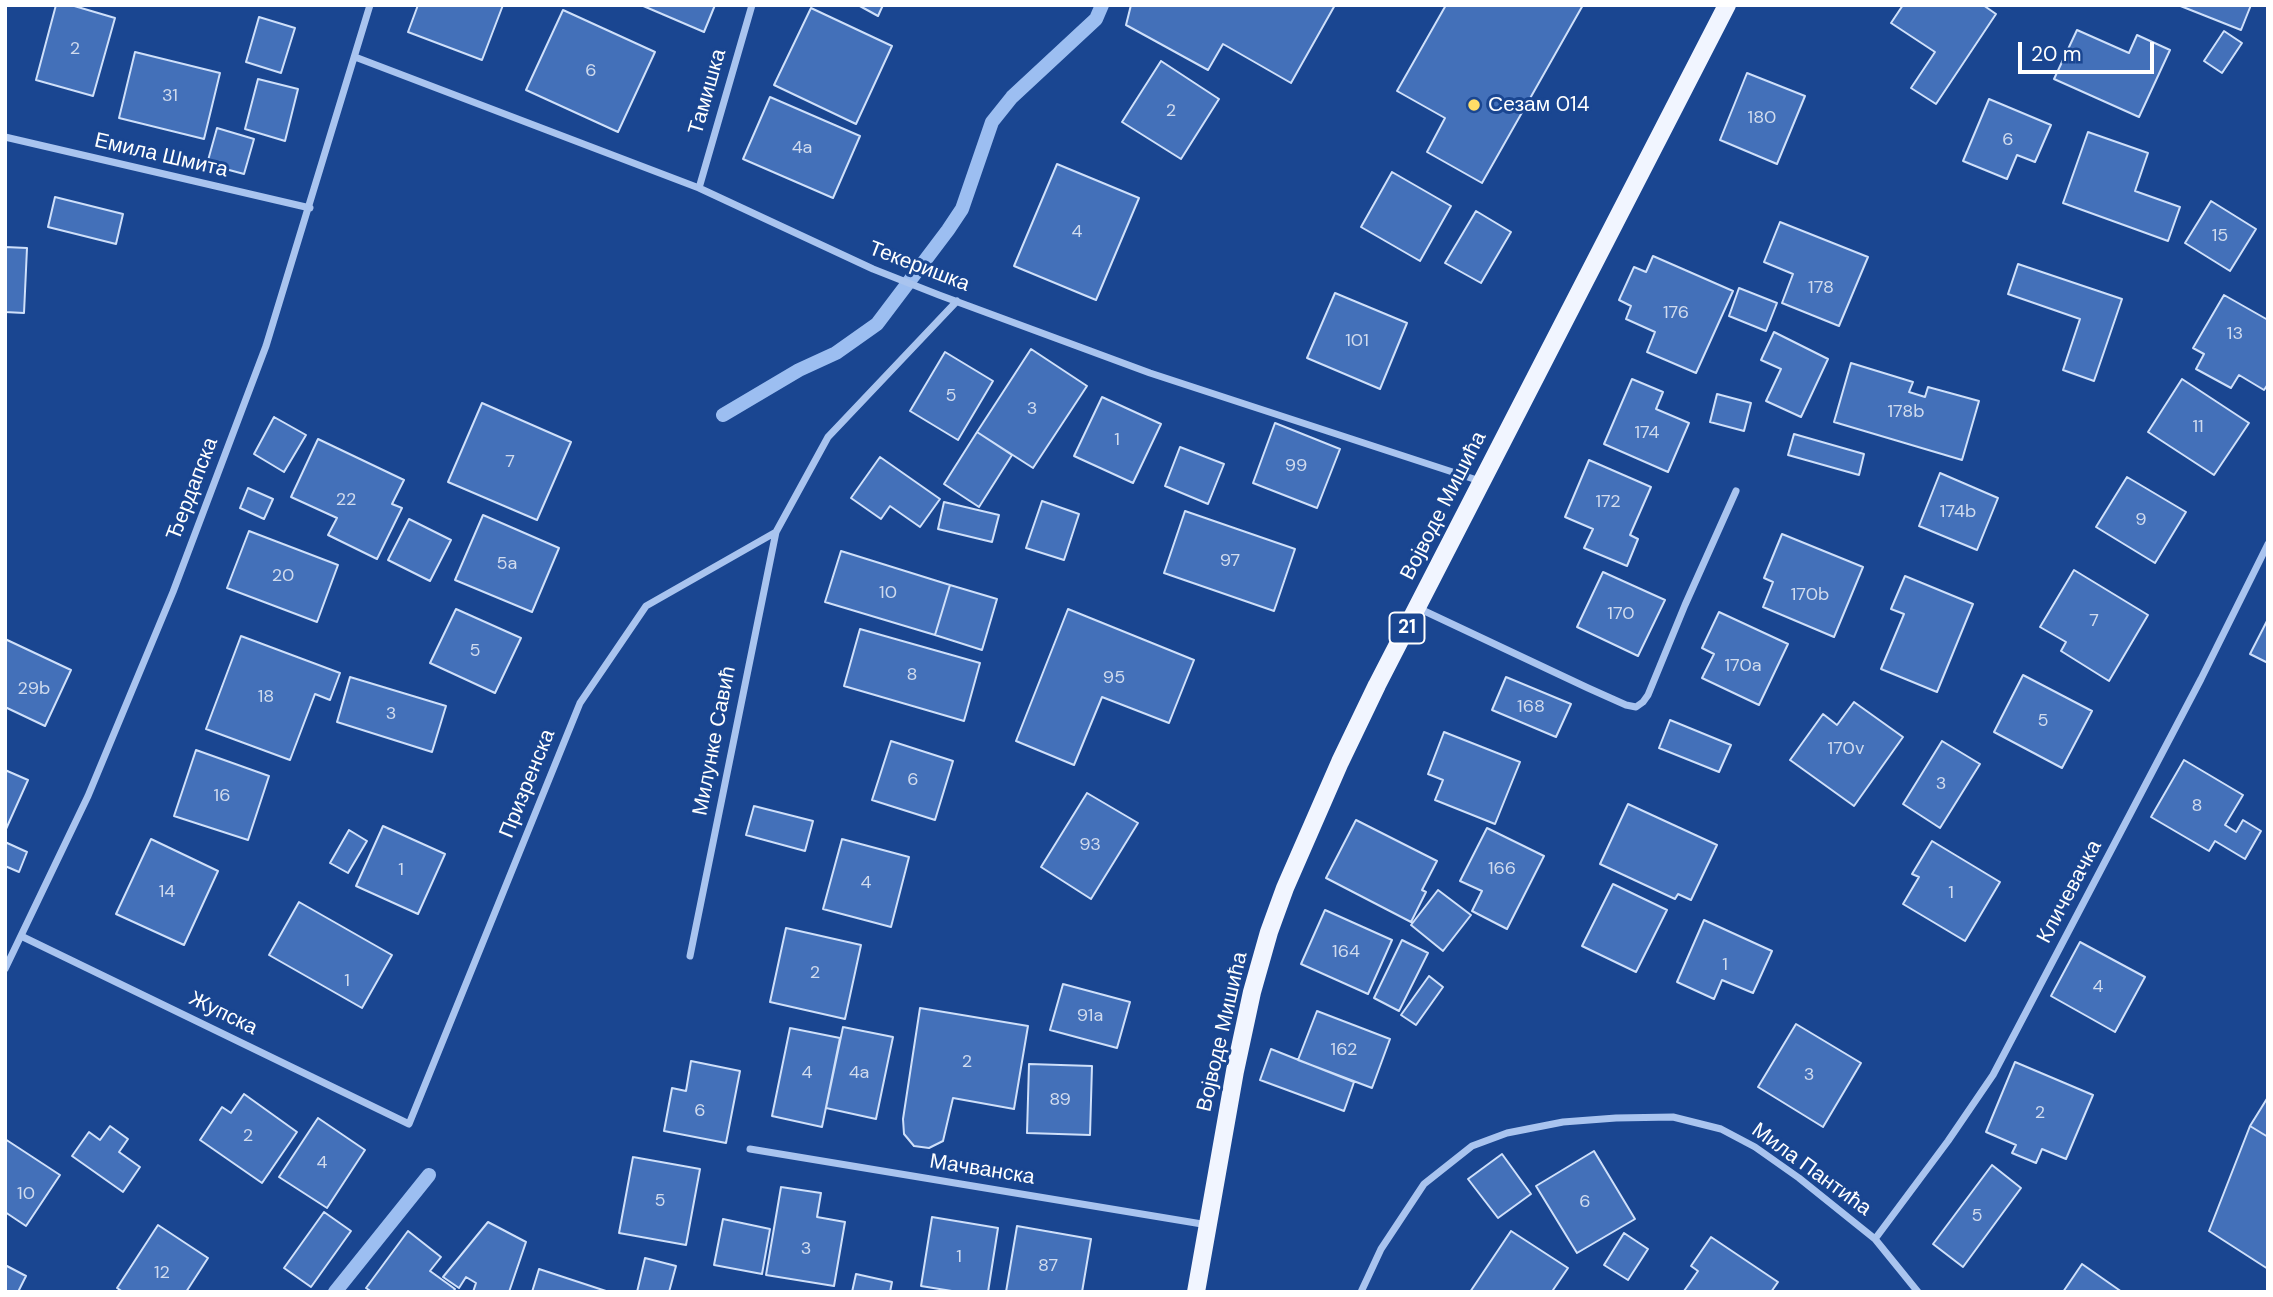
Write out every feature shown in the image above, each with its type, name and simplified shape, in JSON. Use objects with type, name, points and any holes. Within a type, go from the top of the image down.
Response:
[{"type":"main road","name":"Војводе Мишића","points":[[1196,1292],[1252,992],[1285,888],[1340,762],[1727,5]]},
{"type":"street","name":"Ђердапска","points":[[5,969],[88,796],[173,592],[267,346],[370,5]]},
{"type":"street","name":"Тамишка","points":[[699,188],[752,5]]},
{"type":"street","name":"Текеришка","points":[[355,57],[699,188],[873,269],[939,295],[1150,373],[1482,482]]},
{"type":"street","name":"Емила Шмита","points":[[5,137],[310,208]]},
{"type":"street","name":"Милунке Савић","points":[[690,956],[776,533],[828,437],[957,300]]},
{"type":"street","points":[[1418,607],[1588,688],[1636,707],[1648,695],[1736,491]]},
{"type":"street","name":"Призренска","points":[[409,1125],[580,703],[646,606],[776,533]]},
{"type":"street","name":"Кличевачка","points":[[1875,1239],[1993,1076],[2201,679],[2268,544]]},
{"type":"street","name":"Жупска","points":[[21,936],[409,1125]]},
{"type":"street","name":"Мила Пантића","points":[[1361,1292],[1381,1249],[1424,1184],[1472,1146],[1507,1133],[1563,1122],[1673,1117],[1721,1129],[1755,1147],[1875,1239],[1918,1292]]},
{"type":"street","name":"Мачванска","points":[[750,1149],[1208,1225]]},
{"type":"building","points":[[56,5],[71,5],[115,18],[93,96],[36,80]]},
{"type":"building","points":[[418,5],[503,5],[482,60],[408,32]]},
{"type":"building","points":[[641,5],[715,5],[704,32]]},
{"type":"building","points":[[858,5],[883,5],[878,16]]},
{"type":"building","points":[[1131,5],[1335,5],[1291,83],[1223,44],[1208,70],[1126,25]]},
{"type":"building","name":"Сезам 014","points":[[1446,5],[1583,5],[1482,183],[1427,152],[1445,118],[1397,91]]},
{"type":"building","points":[[1903,5],[1983,5],[1996,14],[1936,104],[1911,88],[1935,52],[1891,23]]},
{"type":"building","points":[[2178,5],[2251,5],[2241,30]]},
{"type":"building","points":[[811,8],[892,46],[856,124],[774,85]]},
{"type":"building","points":[[563,10],[655,52],[618,132],[526,90]]},
{"type":"building","points":[[259,17],[295,28],[281,73],[246,62]]},
{"type":"building","points":[[2077,30],[2129,53],[2137,35],[2170,50],[2139,117],[2054,79]]},
{"type":"building","points":[[2224,31],[2242,43],[2222,73],[2204,61]]},
{"type":"building","points":[[135,52],[220,73],[204,139],[119,118]]},
{"type":"building","points":[[1161,61],[1219,99],[1181,159],[1122,122]]},
{"type":"building","points":[[1747,73],[1805,96],[1777,164],[1720,140]]},
{"type":"building","points":[[258,79],[298,89],[285,141],[245,129]]},
{"type":"building","points":[[770,97],[860,136],[833,198],[743,159]]},
{"type":"building","points":[[1989,99],[2051,125],[2035,162],[2017,155],[2007,179],[1963,161]]},
{"type":"building","points":[[217,128],[254,139],[244,174],[207,164]]},
{"type":"building","points":[[2088,132],[2148,153],[2135,191],[2180,207],[2168,241],[2063,203]]},
{"type":"building","points":[[1057,164],[1139,198],[1096,300],[1014,266]]},
{"type":"building","points":[[1392,172],[1451,206],[1420,261],[1361,227]]},
{"type":"building","points":[[55,197],[123,214],[116,244],[48,227]]},
{"type":"building","points":[[2211,201],[2256,229],[2230,271],[2185,243]]},
{"type":"building","points":[[1476,211],[1511,232],[1481,283],[1445,263]]},
{"type":"building","points":[[1780,222],[1868,257],[1839,326],[1782,303],[1793,274],[1764,262]]},
{"type":"building","points":[[5,247],[27,248],[24,313],[5,312]]},
{"type":"building","points":[[1653,256],[1733,291],[1696,373],[1647,352],[1655,332],[1626,319],[1631,306],[1619,300],[1634,267],[1646,272]]},
{"type":"building","points":[[2018,264],[2122,299],[2094,381],[2063,370],[2080,319],[2008,294]]},
{"type":"building","points":[[1739,288],[1777,303],[1766,331],[1729,316]]},
{"type":"building","points":[[1335,293],[1407,323],[1380,389],[1307,358]]},
{"type":"building","points":[[2224,295],[2268,320],[2268,384],[2264,390],[2239,375],[2231,388],[2196,369],[2204,354],[2193,348]]},
{"type":"building","points":[[1774,332],[1828,359],[1801,417],[1766,401],[1781,369],[1761,360]]},
{"type":"building","points":[[1031,349],[1087,386],[1033,468],[977,432]]},
{"type":"building","points":[[945,352],[993,381],[958,440],[910,411]]},
{"type":"building","points":[[1851,363],[1913,382],[1909,392],[1925,397],[1928,387],[1979,401],[1962,460],[1834,422]]},
{"type":"building","points":[[1632,379],[1663,392],[1656,409],[1689,423],[1668,472],[1604,444]]},
{"type":"building","points":[[2182,379],[2249,423],[2214,475],[2148,432]]},
{"type":"building","points":[[1717,394],[1751,403],[1744,431],[1710,422]]},
{"type":"building","points":[[1102,397],[1161,424],[1133,483],[1074,456]]},
{"type":"building","points":[[482,403],[571,442],[537,520],[448,482]]},
{"type":"building","points":[[274,417],[306,435],[284,472],[254,454]]},
{"type":"building","points":[[1275,423],[1340,449],[1317,508],[1253,483]]},
{"type":"building","points":[[977,432],[1012,455],[979,507],[944,484]]},
{"type":"building","points":[[1794,434],[1864,454],[1859,475],[1788,455]]},
{"type":"building","points":[[318,439],[404,480],[392,504],[402,508],[377,559],[328,535],[337,518],[291,497]]},
{"type":"building","points":[[1180,447],[1224,464],[1208,504],[1165,486]]},
{"type":"building","points":[[880,457],[940,499],[920,527],[890,506],[881,519],[851,498]]},
{"type":"building","points":[[1589,460],[1651,487],[1630,535],[1638,539],[1627,566],[1584,548],[1593,529],[1565,517]]},
{"type":"building","points":[[1940,473],[1998,498],[1977,550],[1919,526]]},
{"type":"building","points":[[2127,477],[2186,512],[2155,563],[2096,527]]},
{"type":"building","points":[[248,488],[273,499],[264,519],[240,508]]},
{"type":"building","points":[[1042,501],[1079,514],[1064,560],[1026,548]]},
{"type":"building","points":[[944,502],[999,515],[992,542],[938,529]]},
{"type":"building","points":[[1185,511],[1295,549],[1274,611],[1164,573]]},
{"type":"building","points":[[483,515],[559,548],[532,612],[455,580]]},
{"type":"building","points":[[409,519],[451,540],[430,581],[388,560]]},
{"type":"building","points":[[249,531],[338,565],[317,622],[227,588]]},
{"type":"building","points":[[1782,534],[1863,567],[1834,637],[1763,607],[1773,582],[1764,578]]},
{"type":"building","points":[[841,551],[950,585],[935,635],[825,602]]},
{"type":"building","points":[[2074,570],[2148,615],[2109,681],[2061,651],[2066,642],[2040,627]]},
{"type":"building","points":[[1603,572],[1665,600],[1638,656],[1577,627]]},
{"type":"building","points":[[1905,576],[1973,604],[1937,692],[1881,669],[1904,614],[1891,609]]},
{"type":"building","points":[[950,585],[997,599],[982,650],[935,635]]},
{"type":"building","points":[[456,609],[521,638],[495,693],[430,663]]},
{"type":"building","points":[[1068,609],[1194,660],[1169,723],[1102,697],[1074,765],[1016,741]]},
{"type":"building","points":[[1719,612],[1788,644],[1759,705],[1702,678],[1714,654],[1702,648]]},
{"type":"building","points":[[2268,619],[2268,663],[2250,654]]},
{"type":"building","points":[[860,629],[980,663],[964,721],[844,686]]},
{"type":"building","points":[[241,636],[340,673],[330,700],[315,694],[290,760],[206,729]]},
{"type":"building","points":[[5,639],[71,670],[45,726],[5,707]]},
{"type":"building","points":[[2023,675],[2092,711],[2062,768],[1994,732]]},
{"type":"building","points":[[350,677],[446,706],[432,752],[337,722]]},
{"type":"building","points":[[1506,677],[1571,704],[1556,737],[1492,710]]},
{"type":"building","points":[[1854,702],[1903,737],[1854,806],[1790,760],[1823,714],[1837,725]]},
{"type":"building","points":[[1670,720],[1731,745],[1719,772],[1659,748]]},
{"type":"building","points":[[1444,732],[1520,762],[1495,824],[1435,800],[1443,780],[1428,774]]},
{"type":"building","points":[[891,741],[953,761],[935,820],[872,800]]},
{"type":"building","points":[[1942,741],[1980,764],[1940,828],[1903,804]]},
{"type":"building","points":[[196,750],[269,776],[248,840],[174,816]]},
{"type":"building","points":[[2184,760],[2243,795],[2225,825],[2236,832],[2243,820],[2261,831],[2245,859],[2215,841],[2209,851],[2151,817]]},
{"type":"building","points":[[5,770],[28,780],[6,829],[5,829]]},
{"type":"building","points":[[1087,793],[1138,823],[1091,899],[1041,867]]},
{"type":"building","points":[[1628,804],[1717,845],[1691,900],[1678,894],[1675,899],[1600,864]]},
{"type":"building","points":[[754,806],[813,821],[805,851],[746,835]]},
{"type":"building","points":[[1356,820],[1437,861],[1422,890],[1426,892],[1411,922],[1326,878]]},
{"type":"building","points":[[383,826],[445,854],[418,914],[356,886]]},
{"type":"building","points":[[1487,828],[1544,856],[1507,929],[1472,911],[1482,891],[1460,881]]},
{"type":"building","points":[[349,830],[367,841],[348,873],[330,863]]},
{"type":"building","points":[[151,839],[218,871],[184,945],[116,914]]},
{"type":"building","points":[[842,839],[909,857],[891,927],[823,909]]},
{"type":"building","points":[[1932,841],[2000,882],[1965,941],[1903,904],[1919,877],[1912,874]]},
{"type":"building","points":[[5,842],[27,852],[19,872],[5,866]]},
{"type":"building","points":[[1613,884],[1667,910],[1636,972],[1582,946]]},
{"type":"building","points":[[1438,890],[1471,915],[1443,951],[1411,925]]},
{"type":"building","points":[[299,902],[392,955],[362,1008],[269,955]]},
{"type":"building","points":[[1325,910],[1392,940],[1368,994],[1301,964]]},
{"type":"building","points":[[1704,920],[1772,951],[1753,993],[1722,980],[1714,999],[1677,982]]},
{"type":"building","points":[[786,928],[861,945],[845,1019],[770,1002]]},
{"type":"building","points":[[1402,940],[1428,953],[1399,1011],[1374,998]]},
{"type":"building","points":[[2080,942],[2145,977],[2115,1032],[2051,996]]},
{"type":"building","points":[[1429,976],[1443,987],[1416,1025],[1401,1015]]},
{"type":"building","points":[[1063,984],[1130,1002],[1117,1048],[1050,1030]]},
{"type":"building","points":[[920,1008],[1028,1026],[1014,1109],[953,1098],[943,1141],[929,1148],[914,1146],[904,1134],[903,1119]]},
{"type":"building","points":[[1317,1011],[1390,1039],[1372,1088],[1298,1060]]},
{"type":"building","points":[[1796,1024],[1861,1063],[1823,1127],[1758,1087]]},
{"type":"building","points":[[843,1027],[893,1037],[876,1119],[826,1108]]},
{"type":"building","points":[[790,1028],[840,1038],[822,1127],[772,1116]]},
{"type":"building","points":[[1271,1049],[1354,1082],[1344,1111],[1260,1080]]},
{"type":"building","points":[[691,1061],[740,1071],[726,1143],[664,1131],[672,1088],[686,1091]]},
{"type":"building","points":[[2015,1062],[2093,1095],[2066,1159],[2042,1149],[2036,1163],[2012,1153],[2016,1145],[1986,1132]]},
{"type":"building","points":[[1029,1064],[1092,1066],[1090,1135],[1027,1133]]},
{"type":"building","points":[[244,1094],[297,1132],[262,1183],[200,1140],[222,1107],[231,1113]]},
{"type":"building","points":[[2268,1097],[2268,1137],[2250,1126]]},
{"type":"building","points":[[318,1118],[365,1150],[327,1208],[279,1177]]},
{"type":"building","points":[[110,1126],[128,1139],[119,1152],[140,1167],[123,1192],[72,1156],[89,1132],[100,1140]]},
{"type":"building","points":[[2250,1126],[2268,1137],[2268,1269],[2209,1231]]},
{"type":"building","points":[[5,1139],[60,1175],[26,1226],[5,1212]]},
{"type":"building","points":[[1594,1151],[1635,1219],[1577,1253],[1536,1186]]},
{"type":"building","points":[[1502,1154],[1531,1194],[1498,1218],[1468,1179]]},
{"type":"building","points":[[633,1157],[700,1169],[686,1245],[619,1233]]},
{"type":"building","points":[[1992,1165],[2021,1188],[1963,1267],[1933,1244]]},
{"type":"building","points":[[781,1187],[821,1193],[817,1217],[845,1222],[834,1286],[766,1275]]},
{"type":"building","points":[[324,1212],[351,1231],[311,1287],[284,1268]]},
{"type":"building","points":[[932,1217],[998,1228],[988,1292],[958,1292],[921,1286]]},
{"type":"building","points":[[723,1219],[770,1229],[762,1274],[714,1265]]},
{"type":"building","points":[[488,1222],[526,1242],[509,1292],[473,1292],[476,1283],[466,1277],[459,1288],[443,1277]]},
{"type":"building","points":[[158,1225],[208,1258],[186,1292],[123,1292],[117,1288]]},
{"type":"building","points":[[1017,1226],[1091,1239],[1082,1292],[1006,1292]]},
{"type":"building","points":[[408,1231],[441,1257],[430,1271],[455,1289],[453,1292],[372,1292],[366,1288]]},
{"type":"building","points":[[1511,1231],[1568,1268],[1553,1290],[1556,1292],[1470,1292]]},
{"type":"building","points":[[1624,1233],[1648,1249],[1628,1280],[1604,1265]]},
{"type":"building","points":[[1711,1237],[1778,1282],[1771,1292],[1684,1291],[1698,1271],[1691,1266]]},
{"type":"building","points":[[645,1258],[676,1266],[669,1292],[637,1292]]},
{"type":"building","points":[[2082,1264],[2122,1292],[2063,1292]]},
{"type":"building","points":[[5,1265],[26,1276],[18,1292],[5,1292]]},
{"type":"building","points":[[539,1269],[609,1292],[532,1292]]},
{"type":"building","points":[[856,1274],[892,1282],[890,1292],[852,1292]]},
{"type":"waterway","points":[[723,415],[799,370],[836,353],[877,324],[962,209],[992,122],[1012,97],[1096,19],[1102,5]]},
{"type":"waterway","points":[[335,1292],[429,1175]]},
{"type":"place","name":"Сезам 014","points":[[1474,105]]}]
